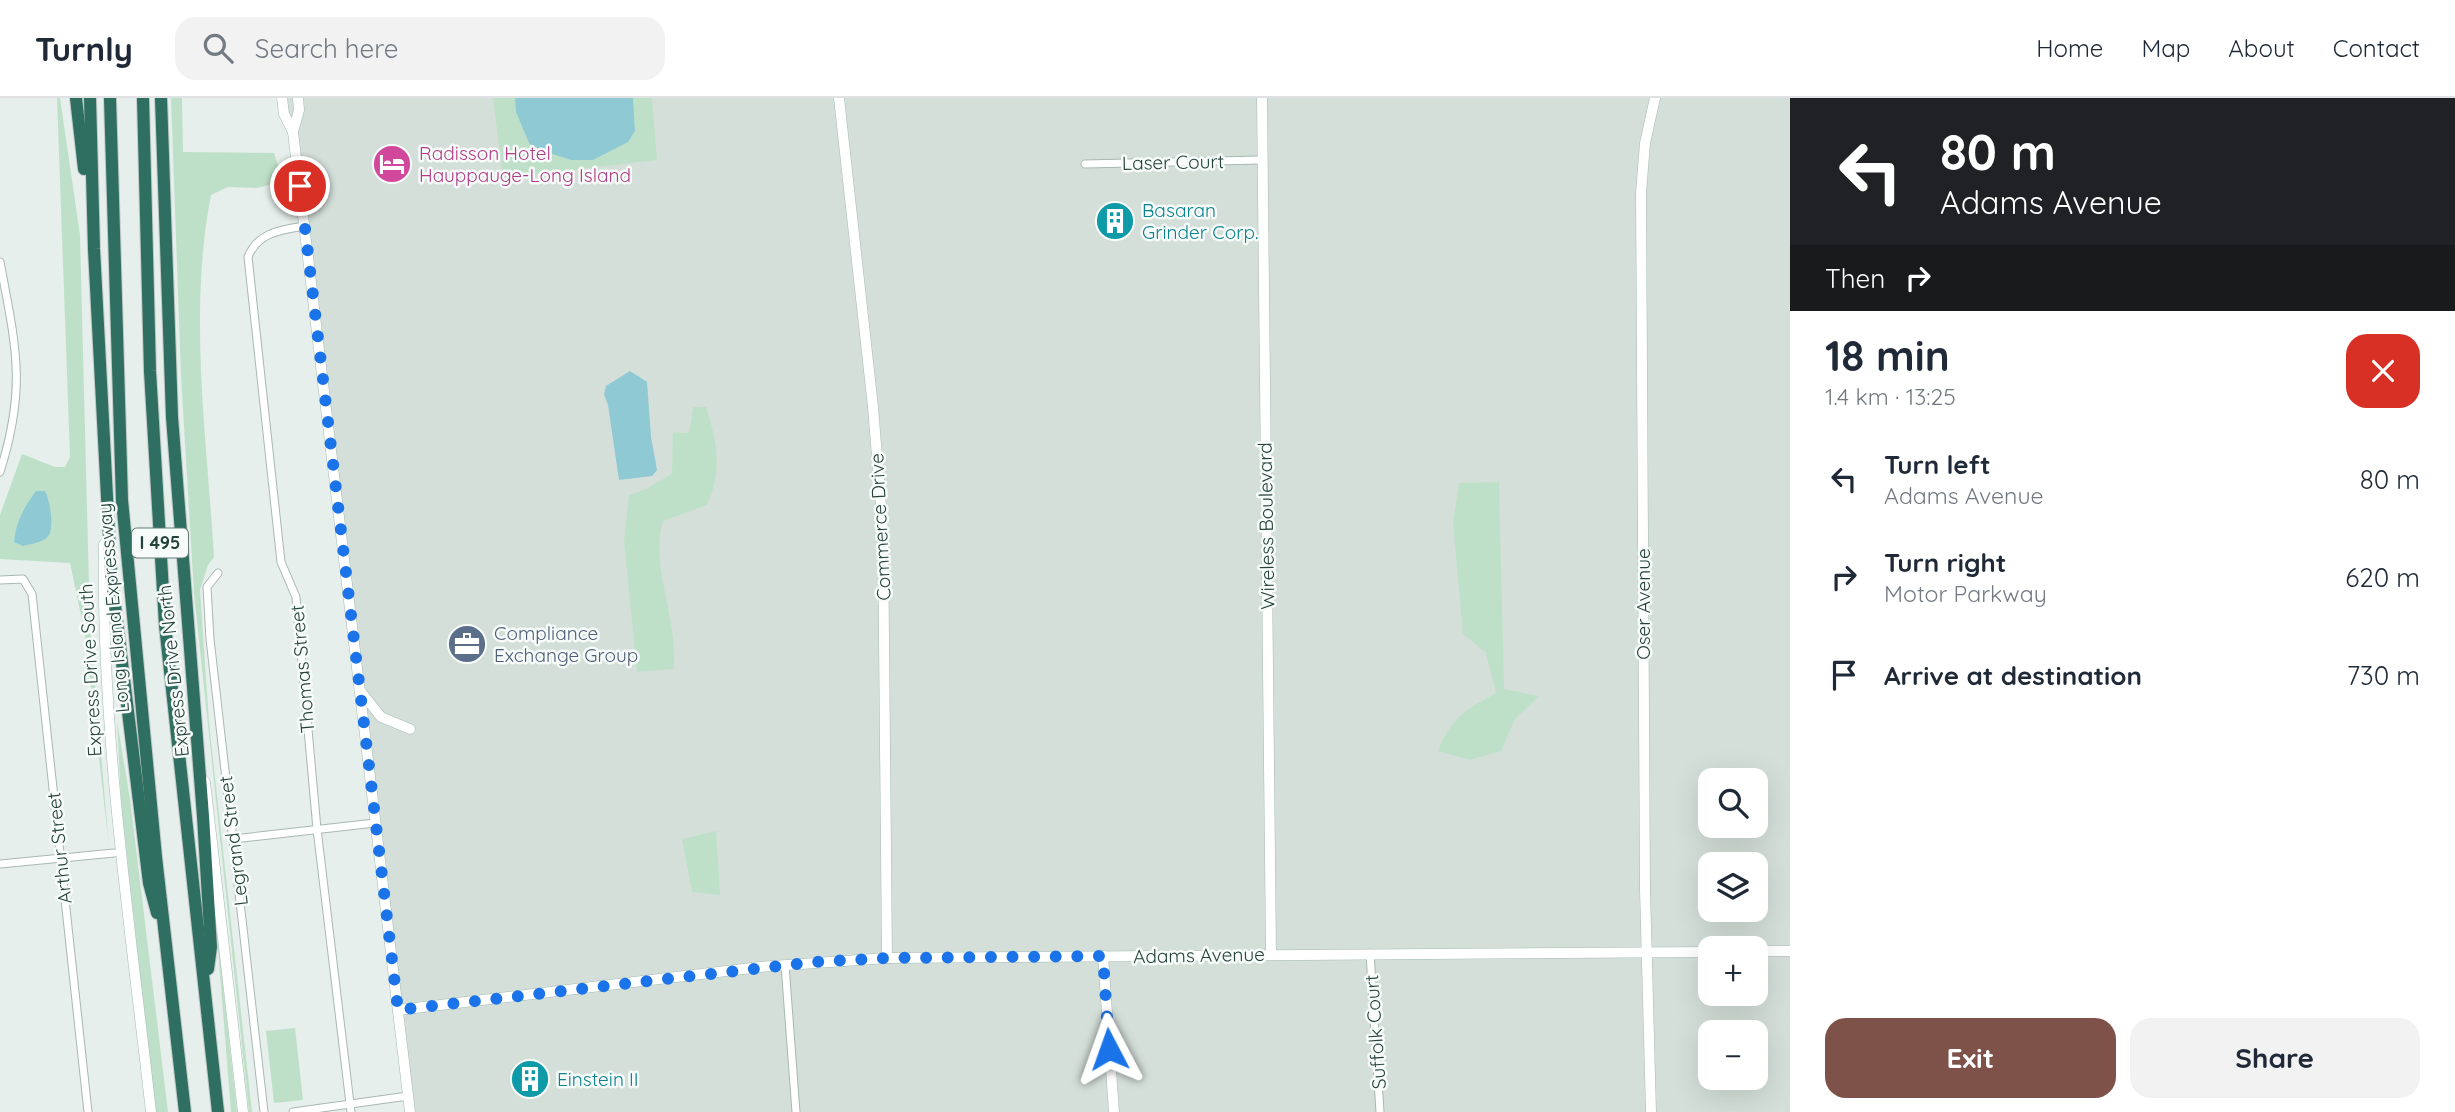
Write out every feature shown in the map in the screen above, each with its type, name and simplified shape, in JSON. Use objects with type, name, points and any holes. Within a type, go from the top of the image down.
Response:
[{"type":"highway","points":[[76,98],[94,249]]},
{"type":"highway","name":"Express Drive South","points":[[90,98],[105,484]]},
{"type":"highway","name":"Long Island Expressway","points":[[110,98],[122,500],[156,858],[170,961],[185,1112]]},
{"type":"highway","name":"I 495","points":[[143,98],[151,384],[165,625],[218,1112]]},
{"type":"highway","name":"Express Drive North","points":[[161,100],[172,417],[196,731]]},
{"type":"highway","points":[[105,484],[117,633],[149,883],[170,961]]},
{"type":"highway","points":[[196,731],[211,947],[205,986]]},
{"type":"street","points":[[282,98],[284,114],[293,132],[305,226],[410,1112]]},
{"type":"street","points":[[293,132],[299,110],[298,98]]},
{"type":"street","name":"Commerce Drive","points":[[839,98],[873,407],[883,531],[887,958]]},
{"type":"street","name":"Wireless Boulevard","points":[[1262,98],[1271,954]]},
{"type":"street","name":"Oser Avenue","points":[[1651,1112],[1649,953],[1645,889],[1641,193],[1645,143],[1655,98]]},
{"type":"street","name":"Laser Court","points":[[1085,163],[1261,160]]},
{"type":"street","name":"Thomas Street","points":[[305,226],[268,234],[257,240],[248,257],[281,562],[296,597],[317,829],[350,1108]]},
{"type":"street","points":[[0,262],[18,377],[14,424],[0,472]]},
{"type":"street","name":"Express Drive South","points":[[105,484],[105,612],[114,766],[151,1112]]},
{"type":"street","name":"Legrand Street","points":[[218,573],[207,587],[209,639],[264,1112]]},
{"type":"street","name":"Arthur Street","points":[[0,580],[18,578],[28,585],[32,594],[88,1112]]},
{"type":"street","points":[[360,690],[381,717],[410,729]]},
{"type":"street","name":"Express Drive North","points":[[196,731],[211,815],[243,1112]]},
{"type":"street","points":[[233,839],[375,823]]},
{"type":"street","points":[[0,864],[114,853]]},
{"type":"street","points":[[1768,951],[1790,951]]},
{"type":"street","name":"Adams Avenue","points":[[398,1010],[785,965],[887,958],[1698,952]]},
{"type":"street","name":"Suffolk Court","points":[[1370,953],[1380,1112]]},
{"type":"street","points":[[1103,956],[1114,1112]]},
{"type":"street","points":[[785,965],[796,1112]]},
{"type":"street","points":[[293,1112],[350,1108],[408,1096]]},
{"type":"shaded area","points":[[285,98],[1790,98],[1790,1112],[407,1112],[293,132]]},
{"type":"green space","points":[[57,98],[60,98],[80,235],[90,625],[109,847],[85,634],[70,563],[0,559],[0,515],[22,454],[55,467],[65,467],[70,457]]},
{"type":"green space","points":[[171,98],[182,98],[183,152],[274,153],[283,181],[257,188],[228,187],[211,195],[201,285],[201,376],[214,557],[208,565],[200,590],[209,723],[252,1112],[249,1112],[194,593],[181,376]]},
{"type":"green space","points":[[493,98],[652,98],[657,160],[503,178]]},
{"type":"green space","points":[[693,407],[706,407],[717,456],[715,480],[707,505],[663,521],[660,562],[673,635],[674,669],[637,672],[624,541],[629,495],[672,474],[673,432],[689,433]]},
{"type":"green space","points":[[1499,482],[1504,689],[1539,696],[1515,719],[1501,751],[1470,760],[1438,751],[1448,730],[1461,715],[1496,693],[1486,653],[1463,634],[1453,523],[1459,483]]},
{"type":"green space","points":[[117,721],[130,799],[168,1112],[155,1112],[121,801]]},
{"type":"green space","points":[[716,831],[720,895],[692,892],[682,839]]},
{"type":"green space","points":[[216,924],[237,1112],[231,1112]]},
{"type":"green space","points":[[295,1028],[303,1100],[274,1103],[266,1031]]},
{"type":"water","points":[[515,98],[633,98],[635,131],[628,142],[593,160],[571,160],[540,150],[529,143],[516,112]]},
{"type":"water","points":[[630,371],[647,382],[651,437],[657,470],[652,476],[619,480],[604,394],[606,386]]},
{"type":"water","points":[[36,491],[45,491],[47,495],[51,513],[50,531],[44,540],[23,546],[14,542],[17,528],[24,509]]},
{"type":"place","name":"Radisson Hotel Hauppauge-Long Island","points":[[392,164]]},
{"type":"place","name":"Basaran Grinder Corp.","points":[[1115,221]]},
{"type":"place","name":"Compliance Exchange Group","points":[[467,644]]},
{"type":"place","name":"Einstein II","points":[[530,1079]]},
{"type":"route","points":[[300,186],[398,1010],[814,962],[887,958],[926,960],[1103,956],[1109,1049]]}]
